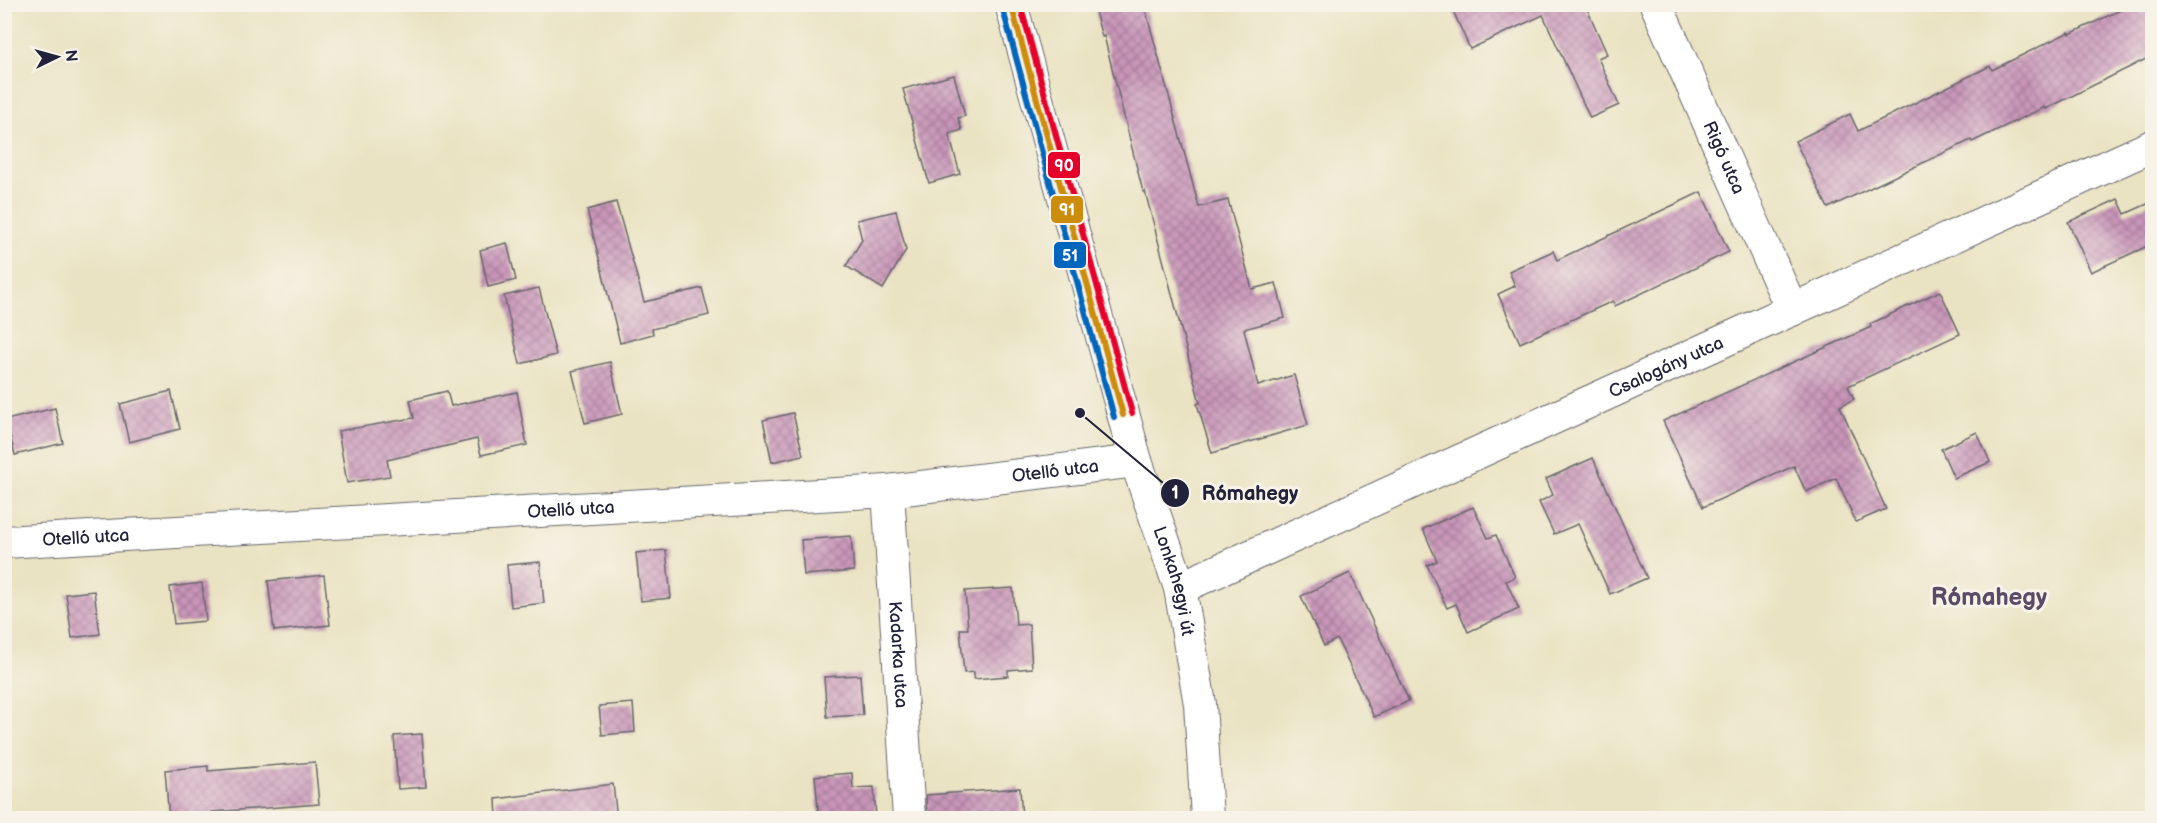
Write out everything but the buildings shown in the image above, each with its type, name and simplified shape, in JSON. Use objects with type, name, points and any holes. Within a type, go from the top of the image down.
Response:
[{"type":"street","name":"Lonkahegyi út","points":[[1011,4],[1136,461],[1180,588],[1200,704],[1207,819]]},
{"type":"street","name":"Rigó utca","points":[[1656,4],[1792,310]]},
{"type":"street","name":"Csalogány utca","points":[[1180,588],[2152,146]]},
{"type":"street","name":"Otelló utca","points":[[4,542],[888,491],[1136,461]]},
{"type":"street","name":"Kadarka utca","points":[[888,491],[909,819]]},
{"type":"transit line","name":"91","points":[[1011,4],[1123,415]]},
{"type":"transit line","name":"90","points":[[1020,4],[1132,413]]},
{"type":"transit line","name":"51","points":[[1002,6],[1114,417]]},
{"type":"place","name":"Rómahegy","points":[[1080,413]]},
{"type":"district","name":"Rómahegy","points":[[1989,597]]}]
